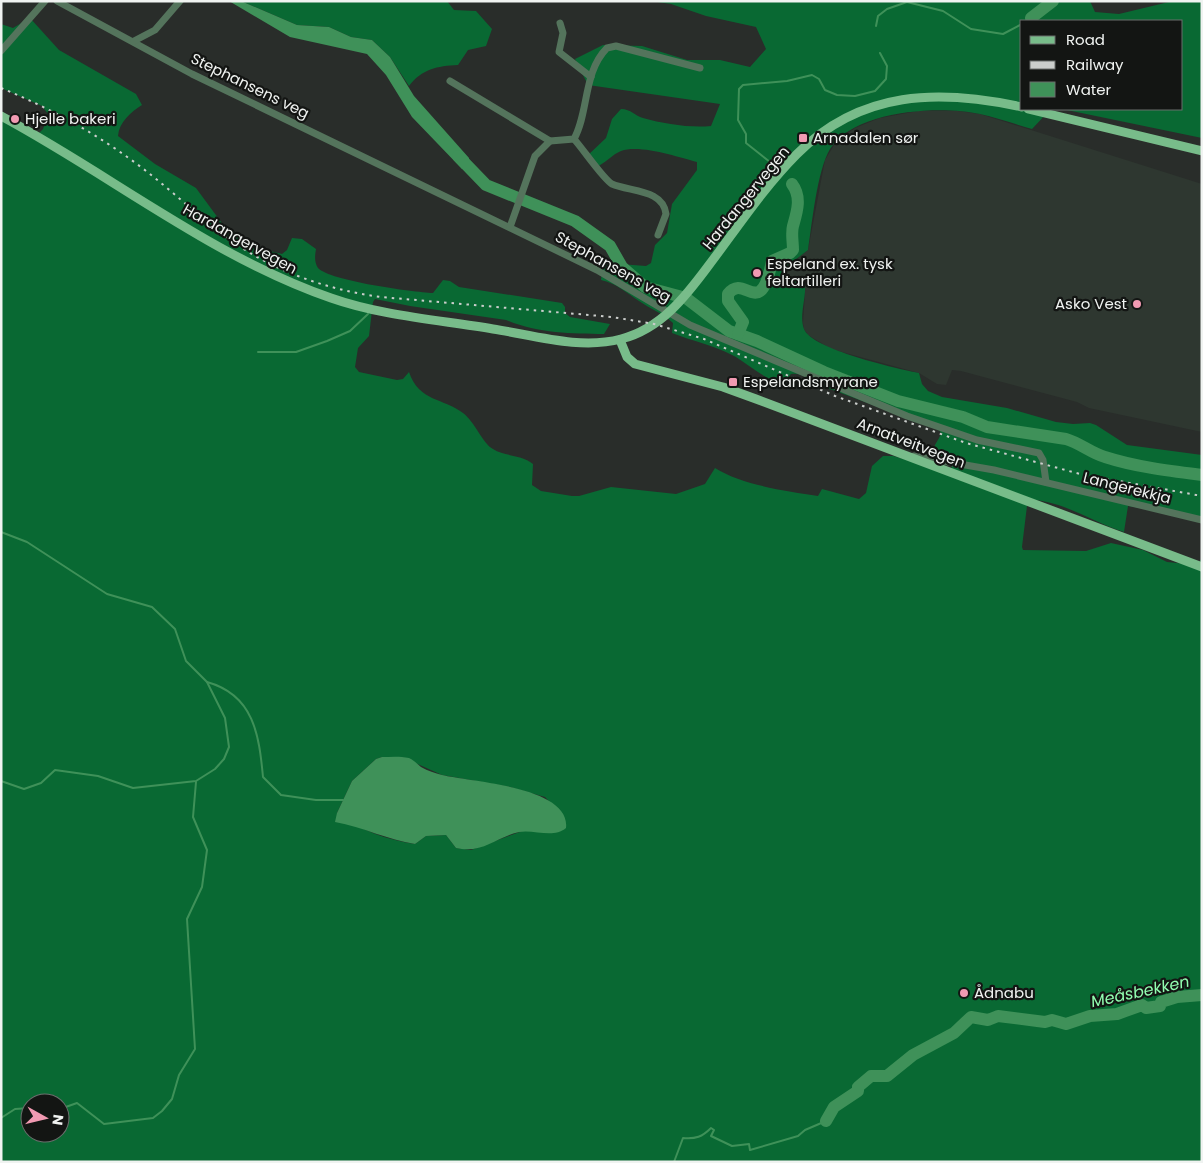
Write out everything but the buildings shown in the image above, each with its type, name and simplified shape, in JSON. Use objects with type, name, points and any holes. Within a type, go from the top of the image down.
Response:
[{"type":"main road","name":"Hardangervegen","points":[[1,116],[82,162],[230,253],[265,271],[326,297],[386,311],[556,339],[592,342],[620,340],[636,334],[649,328],[671,311],[696,283],[786,166],[817,137],[844,120],[883,103],[920,96],[963,96],[1020,107]]},
{"type":"main road","points":[[1032,110],[1202,152]]},
{"type":"main road","points":[[1152,139],[1202,146]]},
{"type":"main road","name":"Arnatveitvegen","points":[[620,340],[627,357],[635,364],[731,390],[1202,567]]},
{"type":"street","points":[[1,51],[45,1]]},
{"type":"street","name":"Stephansens veg","points":[[57,1],[192,74],[510,226],[597,270],[690,325],[907,416],[977,440],[1039,453],[1043,460],[1046,482]]},
{"type":"street","points":[[134,41],[155,30],[180,1]]},
{"type":"street","points":[[560,23],[563,33],[559,52],[591,77]]},
{"type":"street","points":[[574,139],[581,124],[591,77],[604,51],[616,46],[700,68]]},
{"type":"street","points":[[450,81],[550,141],[574,139]]},
{"type":"street","points":[[574,139],[611,184],[652,195],[662,201],[666,214],[658,235]]},
{"type":"street","points":[[510,226],[521,190],[535,156],[550,141]]},
{"type":"street","name":"Langerekkja","points":[[906,455],[994,470],[1202,520]]},
{"type":"shaded area","points":[[241,1],[447,1],[454,10],[476,11],[492,29],[486,46],[468,50],[458,65],[443,66],[425,72],[409,86],[390,57],[372,40],[351,37],[329,27],[297,25]]},
{"type":"shaded area","points":[[651,1],[1090,1],[1095,12],[1119,14],[1173,1],[1202,1],[1202,138],[1067,110],[1183,110],[1183,20],[1020,20],[1020,110],[1054,110],[1049,111],[1032,129],[980,114],[943,110],[921,111],[877,118],[858,126],[842,136],[830,149],[825,159],[818,184],[808,250],[786,267],[784,276],[805,286],[802,313],[803,324],[804,329],[810,336],[838,351],[919,373],[922,384],[928,391],[942,397],[1007,408],[1056,422],[1090,423],[1127,445],[1202,455],[1202,518],[1128,506],[1124,532],[1058,505],[1035,500],[1027,506],[1022,547],[1023,550],[1086,551],[1111,543],[1143,550],[1167,562],[1197,565],[1202,558],[1202,1162],[1,1162],[1,118],[38,134],[43,129],[48,114],[42,106],[1,88],[1,24],[13,28],[30,18],[59,50],[136,94],[142,105],[123,122],[118,136],[155,164],[196,188],[224,226],[266,250],[282,254],[287,250],[292,238],[302,239],[316,249],[315,261],[318,268],[338,277],[391,288],[433,293],[443,280],[450,281],[459,287],[562,303],[565,307],[565,313],[570,317],[610,324],[604,334],[554,332],[529,328],[506,320],[375,299],[373,302],[369,336],[358,348],[355,367],[359,372],[397,380],[403,379],[409,372],[413,382],[425,394],[463,413],[489,446],[498,452],[533,464],[532,485],[541,491],[579,496],[611,487],[676,494],[705,484],[715,468],[738,479],[765,487],[818,496],[822,489],[859,499],[866,493],[872,466],[883,456],[893,456],[951,472],[953,458],[933,454],[941,433],[939,430],[819,385],[799,374],[791,374],[783,383],[776,382],[738,358],[672,333],[673,323],[669,319],[616,286],[601,280],[603,264],[646,266],[651,263],[655,245],[667,233],[672,204],[697,170],[697,162],[659,152],[629,149],[618,152],[595,168],[586,157],[606,138],[612,119],[621,109],[628,110],[643,118],[660,122],[686,126],[711,126],[720,104],[588,85],[575,59],[603,45],[642,46],[687,60],[720,60],[750,67],[766,49],[756,27],[706,16],[671,4]],"holes":[[[382,757],[402,757],[442,775],[510,787],[545,797],[563,816],[471,850],[456,848],[446,835],[426,836],[415,844],[394,840],[364,829],[337,813],[352,781],[376,759]]]},
{"type":"shaded area","points":[[918,111],[958,111],[980,114],[1202,184],[1202,432],[1089,408],[1077,402],[961,371],[952,370],[946,385],[937,384],[919,373],[831,349],[808,335],[803,323],[805,293],[796,281],[784,276],[786,267],[808,250],[825,160],[836,142],[855,128],[880,118]]},
{"type":"water","points":[[229,1],[241,1],[297,25],[329,27],[351,37],[372,40],[390,57],[414,96],[469,158],[469,170],[462,169],[412,117],[386,75],[367,54],[290,37]]},
{"type":"water","points":[[382,757],[409,758],[432,772],[516,788],[536,795],[553,803],[563,814],[566,828],[555,833],[519,832],[482,847],[466,849],[456,848],[446,835],[426,836],[415,844],[335,822],[337,813],[352,781],[376,759]]},
{"type":"waterway","points":[[1031,18],[1053,1]]},
{"type":"waterway","points":[[876,26],[878,16],[887,9],[907,2],[943,11],[971,29],[1003,34],[1020,25]]},
{"type":"waterway","points":[[770,162],[746,143],[746,134],[738,120],[739,89],[743,85],[787,81],[812,75],[819,79],[825,90],[837,95],[855,96],[875,91],[886,79],[887,66],[880,53]]},
{"type":"waterway","points":[[458,156],[486,185],[575,221],[610,246],[622,267],[645,287],[686,298],[729,331],[757,341],[824,372],[898,401],[963,417],[987,427],[1066,439],[1100,455],[1117,460],[1153,468],[1202,475]]},
{"type":"waterway","points":[[738,334],[743,322],[728,301],[728,294],[734,289],[740,288],[752,292],[762,289],[772,261],[793,250],[792,232],[798,199],[792,184]]},
{"type":"waterway","points":[[258,352],[296,352],[350,331],[368,314]]},
{"type":"waterway","points":[[1,532],[27,542],[107,594],[152,607],[175,629],[186,661],[207,682],[225,718],[229,747],[224,759],[215,769],[196,781],[133,788],[98,776],[55,770],[41,783],[24,789],[1,781]]},
{"type":"waterway","points":[[207,682],[223,688],[235,696],[244,707],[256,732],[263,777],[281,795],[316,800],[343,800]]},
{"type":"waterway","points":[[70,1105],[77,1103],[104,1124],[153,1118],[172,1099],[179,1075],[195,1049],[187,919],[202,887],[207,850],[193,817],[196,782]]},
{"type":"waterway","name":"Meåsbekken","points":[[826,1121],[834,1107],[858,1091],[858,1087],[871,1076],[887,1076],[913,1055],[954,1033],[971,1017],[988,1020],[998,1016],[1045,1022],[1052,1020],[1066,1024],[1090,1016],[1117,1014],[1142,1005],[1146,1008],[1160,1006],[1161,1002],[1177,997],[1202,995]]},
{"type":"waterway","points":[[1,1118],[15,1109],[20,1109]]},
{"type":"waterway","points":[[674,1162],[683,1138],[698,1137],[705,1134],[711,1128],[714,1130],[711,1136],[732,1146],[749,1144],[750,1150],[798,1136],[805,1130],[826,1121]]},
{"type":"railway","points":[[1,88],[68,120],[115,148],[153,176],[236,244],[255,256],[295,275],[337,289],[381,297],[612,317],[654,324],[704,339],[835,396],[966,443],[1080,474],[1202,496]]},
{"type":"place","name":"Hjelle bakeri","points":[[15,119]]},
{"type":"place","name":"Arnadalen sør","points":[[803,138]]},
{"type":"place","name":"Espeland ex. tysk feltartilleri","points":[[757,273]]},
{"type":"place","name":"Asko Vest","points":[[1137,304]]},
{"type":"place","name":"Espelandsmyrane","points":[[733,382]]},
{"type":"place","name":"Ådnabu","points":[[964,993]]}]
